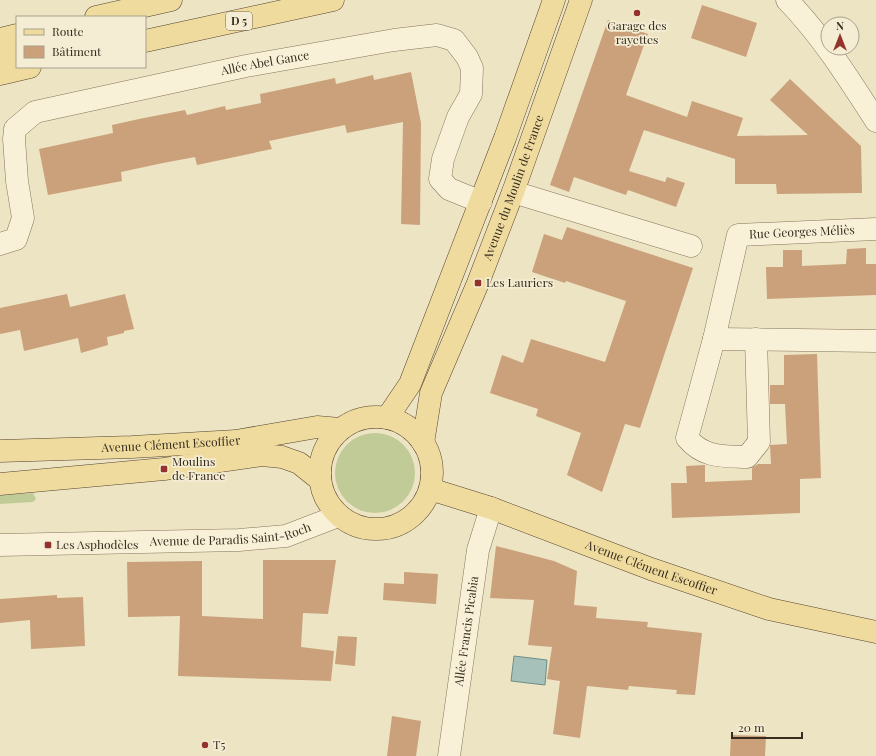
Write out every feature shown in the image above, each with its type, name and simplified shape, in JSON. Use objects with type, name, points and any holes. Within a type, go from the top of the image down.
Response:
[{"type":"main road","points":[[100,16],[171,0]]},
{"type":"main road","points":[[146,26],[268,0]]},
{"type":"main road","name":"D 5","points":[[146,42],[333,0]]},
{"type":"main road","name":"Avenue du Moulin de France","points":[[387,418],[410,384],[505,138],[554,0]]},
{"type":"main road","name":"Avenue du Moulin de France","points":[[423,442],[431,394],[478,283],[513,192],[581,2]]},
{"type":"main road","points":[[0,39],[16,35]]},
{"type":"main road","points":[[0,57],[16,54]]},
{"type":"main road","points":[[0,74],[26,68]]},
{"type":"main road","points":[[362,418],[387,418],[407,427],[423,442],[430,457],[432,473],[430,489],[422,506],[409,520],[391,528],[373,530],[354,526],[338,516],[329,505],[322,493],[319,479],[319,465],[323,452],[330,439],[340,429],[362,418]]},
{"type":"main road","name":"Avenue Clément Escoffier","points":[[0,451],[132,447],[236,441],[317,427],[340,429]]},
{"type":"main road","name":"Avenue Clément Escoffier","points":[[0,484],[164,469],[262,455],[282,457],[299,463],[319,479]]},
{"type":"main road","name":"Avenue Clément Escoffier","points":[[430,489],[491,508],[651,569],[769,609],[876,632]]},
{"type":"street","points":[[787,0],[805,18],[842,67],[876,121]]},
{"type":"street","name":"Allée Abel Gance","points":[[0,244],[16,239],[23,218],[17,181],[14,139],[15,128],[35,112],[246,66],[394,40],[437,35],[454,40],[467,57],[472,68],[471,94],[458,117],[443,159],[440,179],[449,189],[481,202]]},
{"type":"street","points":[[513,192],[540,190],[691,246]]},
{"type":"street","name":"Rue Georges Méliès","points":[[756,339],[759,442],[747,457],[716,456],[696,449],[687,438],[714,339],[738,235],[876,229]]},
{"type":"street","points":[[714,339],[876,340]]},
{"type":"street","name":"Allée Francis Picabia","points":[[449,756],[478,550],[491,508]]},
{"type":"street","name":"Avenue de Paradis Saint-Roch","points":[[0,545],[238,540],[286,536],[338,516]]},
{"type":"green space","points":[[375,433],[390,436],[403,445],[412,458],[415,473],[412,488],[403,501],[390,510],[375,513],[360,510],[347,501],[338,488],[335,473],[338,458],[347,445],[360,436]]},
{"type":"green space","points":[[33,493],[36,499],[33,502],[0,504],[0,495]]},
{"type":"water","points":[[514,656],[547,660],[545,685],[511,681]]},
{"type":"building","points":[[702,5],[757,23],[746,57],[691,38]]},
{"type":"building","points":[[608,20],[648,34],[626,95],[687,117],[692,101],[743,118],[737,136],[808,135],[770,100],[790,79],[861,146],[862,193],[777,194],[776,184],[735,184],[735,159],[644,130],[629,171],[665,182],[667,177],[685,183],[676,207],[628,190],[626,195],[574,177],[569,192],[550,185]]},
{"type":"building","points":[[411,72],[421,123],[420,225],[401,224],[403,122],[347,133],[345,125],[269,141],[272,149],[197,165],[195,157],[163,163],[121,172],[122,181],[48,195],[39,149],[113,133],[112,125],[139,119],[185,110],[187,115],[225,106],[226,110],[261,103],[260,94],[335,78],[336,84],[373,75],[374,80]]},
{"type":"building","points":[[567,227],[693,268],[640,428],[625,424],[602,492],[567,475],[581,433],[536,416],[538,409],[490,393],[502,355],[523,363],[531,339],[605,362],[626,301],[566,281],[565,283],[532,272],[544,234],[562,240]]},
{"type":"building","points":[[866,248],[866,264],[876,264],[876,295],[767,299],[766,267],[783,267],[783,250],[802,250],[802,266],[846,264],[847,249]]},
{"type":"building","points":[[67,294],[70,307],[125,294],[134,329],[107,337],[108,345],[81,353],[78,338],[24,351],[20,330],[0,334],[0,308]]},
{"type":"building","points":[[817,354],[821,478],[800,479],[800,513],[672,518],[671,483],[687,483],[686,466],[705,465],[705,482],[752,480],[752,468],[758,464],[771,464],[770,445],[787,444],[785,404],[770,404],[770,385],[784,385],[784,355]]},
{"type":"building","points":[[496,546],[554,561],[577,571],[574,605],[597,607],[596,618],[648,622],[647,627],[702,633],[695,695],[676,694],[677,690],[629,686],[628,690],[587,686],[580,738],[553,734],[560,681],[547,679],[552,647],[528,645],[534,600],[490,598]]},
{"type":"building","points":[[263,560],[336,560],[328,614],[303,613],[301,647],[334,651],[331,681],[178,676],[180,616],[128,617],[127,562],[202,561],[202,616],[263,619]]},
{"type":"building","points":[[404,572],[438,574],[436,604],[383,600],[384,583],[404,584]]},
{"type":"building","points":[[57,595],[57,598],[83,597],[85,646],[31,649],[30,620],[0,623],[0,599]]},
{"type":"building","points":[[338,636],[357,637],[355,666],[335,664]]},
{"type":"building","points":[[392,716],[421,721],[416,756],[387,756]]},
{"type":"building","points":[[731,735],[766,736],[765,756],[730,756]]},
{"type":"place","name":"Garage des rayettes","points":[[637,13]]},
{"type":"place","name":"Les Lauriers","points":[[478,283]]},
{"type":"place","name":"Moulins de France","points":[[164,469]]},
{"type":"place","name":"Les Asphodèles","points":[[48,545]]},
{"type":"place","name":"T5","points":[[205,745]]}]
